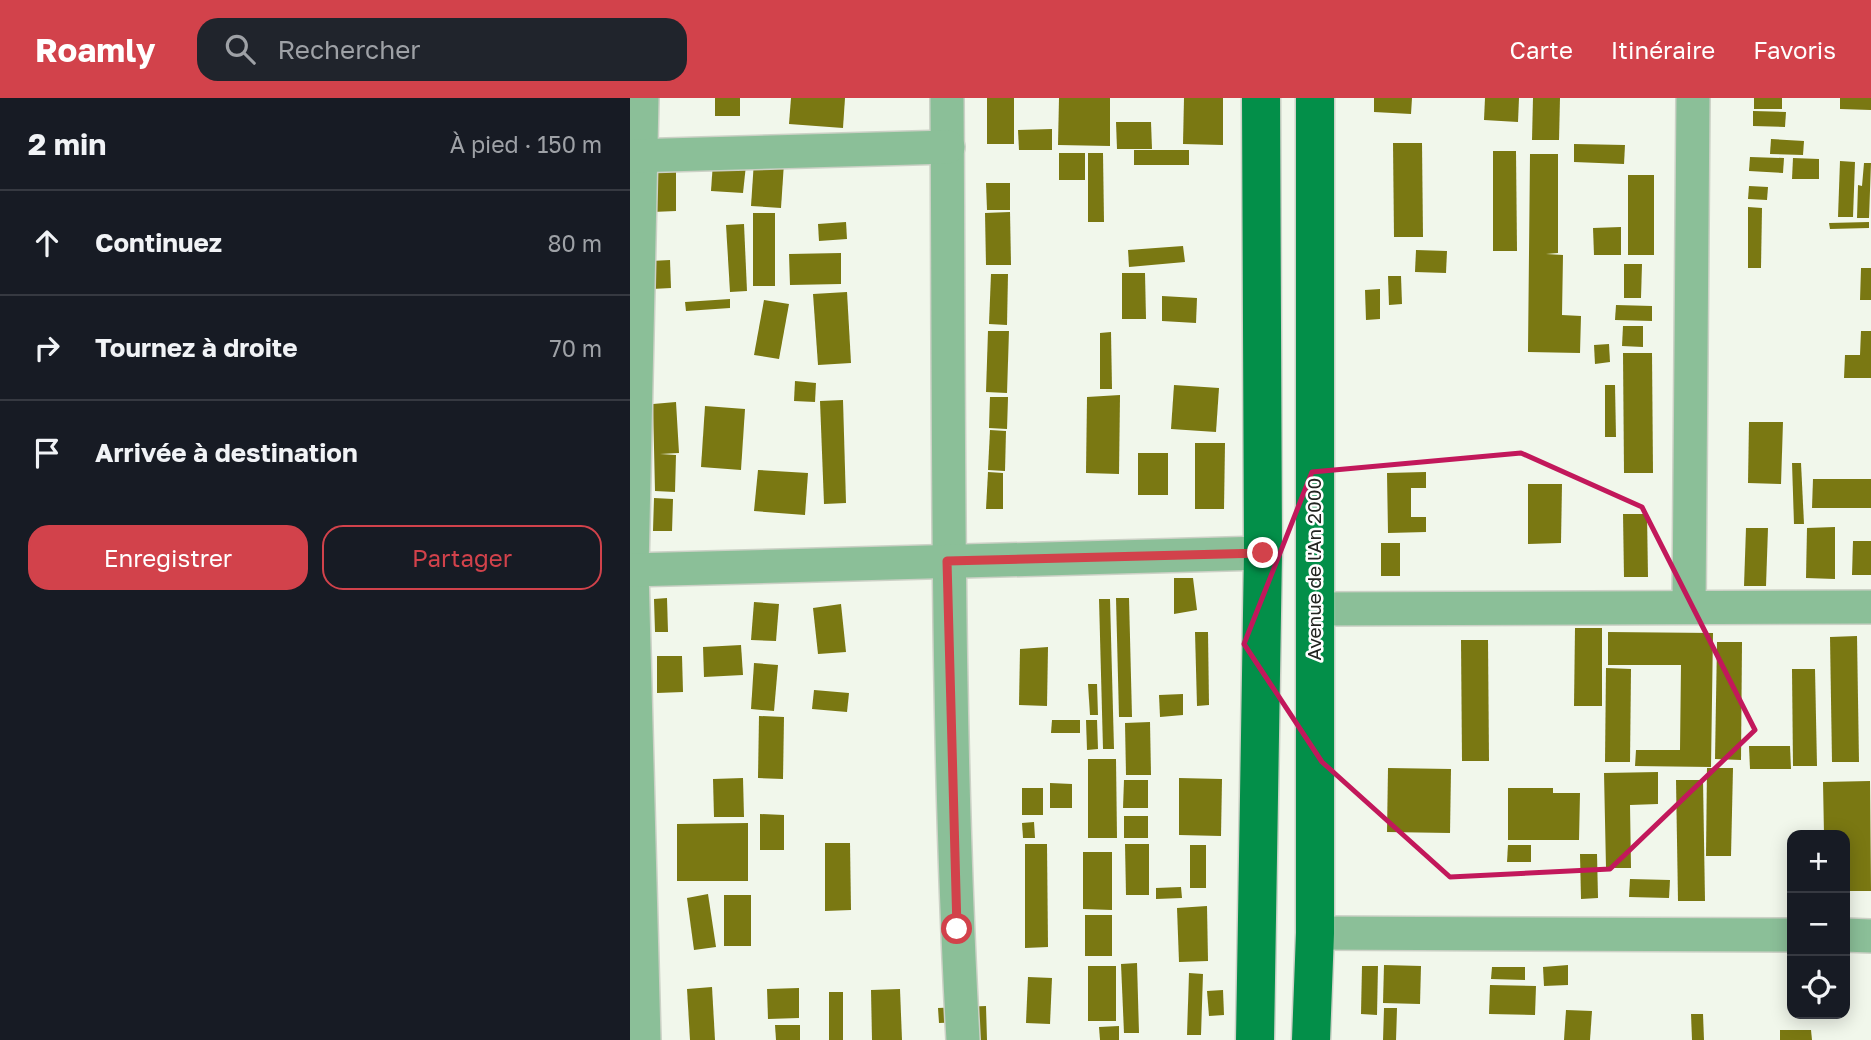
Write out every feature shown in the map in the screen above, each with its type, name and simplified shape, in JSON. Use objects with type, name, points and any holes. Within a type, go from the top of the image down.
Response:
[{"type":"main road","points":[[1255,1040],[1263,553],[1261,98]]},
{"type":"main road","name":"Avenue de l'An 2000","points":[[1311,1040],[1315,933],[1315,98]]},
{"type":"street","points":[[642,98],[636,156],[631,570],[644,1040]]},
{"type":"street","points":[[947,98],[947,561],[957,929],[963,1040]]},
{"type":"street","points":[[1689,607],[1693,98]]},
{"type":"street","points":[[636,156],[948,147]]},
{"type":"street","points":[[631,570],[1263,553]]},
{"type":"street","points":[[1313,609],[1871,607]]},
{"type":"street","points":[[1315,933],[1787,935]]},
{"type":"street","points":[[1850,935],[1871,936]]},
{"type":"highlighted area","points":[[1521,453],[1642,507],[1755,730],[1610,869],[1450,877],[1322,762],[1244,644],[1312,472]]},
{"type":"building","points":[[715,98],[740,98],[740,116],[715,116]]},
{"type":"building","points":[[791,98],[845,98],[843,128],[789,124]]},
{"type":"building","points":[[987,98],[1014,98],[1014,144],[987,144]]},
{"type":"building","points":[[1059,98],[1110,98],[1110,146],[1058,145]]},
{"type":"building","points":[[1184,98],[1223,98],[1223,145],[1183,144]]},
{"type":"building","points":[[1374,98],[1412,98],[1411,114],[1374,112]]},
{"type":"building","points":[[1485,98],[1519,98],[1518,122],[1484,120]]},
{"type":"building","points":[[1533,98],[1560,98],[1559,140],[1532,140]]},
{"type":"building","points":[[1754,98],[1782,98],[1782,109],[1754,109]]},
{"type":"building","points":[[1840,98],[1871,98],[1871,110],[1840,109]]},
{"type":"building","points":[[1753,111],[1786,112],[1785,127],[1753,126]]},
{"type":"building","points":[[1116,122],[1151,122],[1152,149],[1117,149]]},
{"type":"building","points":[[1052,129],[1052,150],[1019,150],[1018,130]]},
{"type":"building","points":[[1771,139],[1804,141],[1803,155],[1770,154]]},
{"type":"building","points":[[1393,143],[1422,143],[1423,237],[1394,237]]},
{"type":"building","points":[[1574,144],[1625,145],[1624,164],[1574,162]]},
{"type":"building","points":[[1134,150],[1189,150],[1189,165],[1134,165]]},
{"type":"building","points":[[1493,151],[1516,151],[1517,251],[1493,251]]},
{"type":"building","points":[[1059,153],[1085,153],[1085,180],[1059,180]]},
{"type":"building","points":[[1088,153],[1103,153],[1104,222],[1088,222]]},
{"type":"building","points":[[1530,154],[1558,154],[1558,253],[1546,254],[1563,255],[1562,315],[1581,316],[1580,353],[1528,352]]},
{"type":"building","points":[[1750,157],[1784,158],[1783,173],[1749,171]]},
{"type":"building","points":[[1793,158],[1819,159],[1819,179],[1792,179]]},
{"type":"building","points":[[754,161],[784,163],[781,208],[751,206]]},
{"type":"building","points":[[1840,161],[1855,162],[1853,217],[1838,217]]},
{"type":"building","points":[[713,162],[746,165],[743,193],[711,191]]},
{"type":"building","points":[[1864,163],[1871,163],[1869,218],[1857,218],[1858,185],[1862,186]]},
{"type":"building","points":[[652,168],[676,168],[676,211],[652,212]]},
{"type":"building","points":[[1628,175],[1654,175],[1654,255],[1628,255]]},
{"type":"building","points":[[986,183],[1010,183],[1010,210],[987,210]]},
{"type":"building","points":[[1749,186],[1768,187],[1767,200],[1748,199]]},
{"type":"building","points":[[1748,207],[1762,208],[1761,268],[1748,268]]},
{"type":"building","points":[[1010,212],[1011,265],[986,265],[985,213]]},
{"type":"building","points":[[753,213],[775,213],[775,286],[753,286]]},
{"type":"building","points":[[846,222],[847,239],[819,241],[818,224]]},
{"type":"building","points":[[1869,222],[1869,228],[1830,229],[1829,223]]},
{"type":"building","points":[[744,224],[747,291],[730,292],[726,225]]},
{"type":"building","points":[[1621,227],[1621,255],[1594,255],[1593,228]]},
{"type":"building","points":[[1183,246],[1185,262],[1129,267],[1128,250]]},
{"type":"building","points":[[1416,250],[1447,251],[1446,273],[1415,272]]},
{"type":"building","points":[[841,253],[841,284],[790,285],[789,254]]},
{"type":"building","points":[[670,260],[671,288],[652,289],[651,261]]},
{"type":"building","points":[[1624,264],[1642,264],[1641,298],[1624,298]]},
{"type":"building","points":[[1861,268],[1871,268],[1871,300],[1860,300]]},
{"type":"building","points":[[1122,273],[1145,273],[1146,319],[1122,319]]},
{"type":"building","points":[[991,274],[1008,274],[1007,325],[989,324]]},
{"type":"building","points":[[1388,276],[1401,276],[1402,304],[1389,305]]},
{"type":"building","points":[[1380,289],[1380,319],[1366,320],[1365,290]]},
{"type":"building","points":[[847,292],[851,363],[818,365],[813,294]]},
{"type":"building","points":[[1162,296],[1197,298],[1196,323],[1162,321]]},
{"type":"building","points":[[730,299],[730,308],[686,311],[685,302]]},
{"type":"building","points":[[764,300],[789,304],[779,359],[754,355]]},
{"type":"building","points":[[1616,305],[1652,306],[1652,321],[1615,320]]},
{"type":"building","points":[[1623,326],[1643,326],[1643,347],[1622,346]]},
{"type":"building","points":[[988,331],[1009,331],[1007,393],[986,392]]},
{"type":"building","points":[[1861,331],[1871,331],[1871,378],[1844,378],[1845,355],[1860,355]]},
{"type":"building","points":[[1111,332],[1112,389],[1100,389],[1100,333]]},
{"type":"building","points":[[1609,344],[1610,362],[1595,364],[1594,345]]},
{"type":"building","points":[[1623,353],[1652,353],[1653,473],[1624,473]]},
{"type":"building","points":[[795,381],[816,383],[815,402],[794,401]]},
{"type":"building","points":[[1174,385],[1219,388],[1216,432],[1171,429]]},
{"type":"building","points":[[1605,385],[1615,385],[1616,437],[1605,437]]},
{"type":"building","points":[[1120,395],[1119,474],[1086,473],[1087,397]]},
{"type":"building","points":[[990,397],[1008,397],[1007,429],[989,428]]},
{"type":"building","points":[[843,400],[846,503],[824,504],[820,401]]},
{"type":"building","points":[[676,402],[679,453],[660,454],[676,455],[675,492],[655,491],[653,404]]},
{"type":"building","points":[[705,406],[745,409],[741,470],[701,467]]},
{"type":"building","points":[[1749,422],[1783,422],[1781,484],[1748,483]]},
{"type":"building","points":[[990,430],[1006,431],[1005,471],[988,470]]},
{"type":"building","points":[[1195,443],[1225,443],[1224,509],[1195,509]]},
{"type":"building","points":[[1138,453],[1168,453],[1168,495],[1138,495]]},
{"type":"building","points":[[1792,463],[1801,463],[1804,524],[1794,524]]},
{"type":"building","points":[[758,470],[808,473],[805,515],[754,511]]},
{"type":"building","points":[[988,472],[1003,473],[1003,509],[986,509]]},
{"type":"building","points":[[1426,472],[1426,488],[1411,488],[1411,517],[1426,517],[1426,532],[1388,533],[1387,473]]},
{"type":"building","points":[[1813,479],[1871,479],[1871,508],[1812,508]]},
{"type":"building","points":[[1528,484],[1562,484],[1561,543],[1528,544]]},
{"type":"building","points":[[654,498],[673,499],[672,531],[653,531]]},
{"type":"building","points":[[1623,514],[1647,514],[1648,577],[1624,577]]},
{"type":"building","points":[[1835,527],[1835,579],[1806,578],[1807,528]]},
{"type":"building","points":[[1746,528],[1768,528],[1766,586],[1744,586]]},
{"type":"building","points":[[1853,541],[1871,541],[1871,575],[1852,575]]},
{"type":"building","points":[[1381,543],[1400,543],[1400,576],[1381,576]]},
{"type":"building","points":[[1174,578],[1193,578],[1197,610],[1174,614]]},
{"type":"building","points":[[667,598],[668,632],[655,632],[654,599]]},
{"type":"building","points":[[1116,598],[1129,598],[1132,717],[1119,717]]},
{"type":"building","points":[[1099,599],[1110,599],[1114,749],[1103,749]]},
{"type":"building","points":[[754,602],[779,604],[776,641],[751,640]]},
{"type":"building","points":[[841,604],[846,652],[818,654],[813,608]]},
{"type":"building","points":[[1575,628],[1602,628],[1602,706],[1574,706]]},
{"type":"building","points":[[1195,632],[1208,632],[1209,705],[1197,706]]},
{"type":"building","points":[[1608,632],[1713,633],[1711,767],[1635,766],[1636,750],[1680,750],[1681,665],[1608,665]]},
{"type":"building","points":[[1857,636],[1859,762],[1832,762],[1830,637]]},
{"type":"building","points":[[1461,640],[1488,640],[1489,761],[1462,761]]},
{"type":"building","points":[[1717,642],[1742,642],[1741,760],[1715,759]]},
{"type":"building","points":[[741,645],[743,675],[704,677],[703,647]]},
{"type":"building","points":[[1048,647],[1047,706],[1019,705],[1020,649]]},
{"type":"building","points":[[657,656],[682,656],[683,692],[657,693]]},
{"type":"building","points":[[754,663],[778,665],[774,711],[751,709]]},
{"type":"building","points":[[1606,668],[1631,669],[1630,762],[1605,762]]},
{"type":"building","points":[[1792,669],[1815,669],[1817,766],[1793,766]]},
{"type":"building","points":[[1088,684],[1097,684],[1098,715],[1090,715]]},
{"type":"building","points":[[814,690],[849,693],[847,712],[812,709]]},
{"type":"building","points":[[1183,694],[1183,715],[1160,717],[1159,695]]},
{"type":"building","points":[[759,716],[784,717],[783,779],[758,778]]},
{"type":"building","points":[[1052,720],[1080,720],[1080,733],[1051,733]]},
{"type":"building","points":[[1086,720],[1097,720],[1098,749],[1087,750]]},
{"type":"building","points":[[1150,722],[1151,775],[1126,775],[1125,723]]},
{"type":"building","points":[[1749,746],[1790,746],[1791,769],[1750,769]]},
{"type":"building","points":[[1088,759],[1116,759],[1117,838],[1088,838]]},
{"type":"building","points":[[1388,768],[1451,769],[1450,833],[1387,832]]},
{"type":"building","points":[[1707,768],[1733,768],[1731,856],[1706,856]]},
{"type":"building","points":[[1658,772],[1658,804],[1630,805],[1631,868],[1606,868],[1604,773]]},
{"type":"building","points":[[743,778],[744,817],[714,817],[713,779]]},
{"type":"building","points":[[1179,778],[1222,779],[1221,836],[1179,835]]},
{"type":"building","points":[[1124,780],[1148,780],[1148,808],[1123,808]]},
{"type":"building","points":[[1676,780],[1703,780],[1705,901],[1678,901]]},
{"type":"building","points":[[1870,781],[1871,891],[1850,891],[1850,830],[1824,830],[1823,782]]},
{"type":"building","points":[[1050,783],[1072,784],[1072,808],[1050,808]]},
{"type":"building","points":[[1022,788],[1043,788],[1043,815],[1022,815]]},
{"type":"building","points":[[1508,788],[1553,788],[1553,793],[1580,793],[1579,840],[1508,840]]},
{"type":"building","points":[[760,814],[784,815],[784,850],[760,850]]},
{"type":"building","points":[[1124,816],[1148,816],[1148,838],[1124,838]]},
{"type":"building","points":[[1034,822],[1035,838],[1023,838],[1022,823]]},
{"type":"building","points":[[748,823],[748,881],[677,881],[677,824]]},
{"type":"building","points":[[825,843],[850,843],[851,910],[825,911]]},
{"type":"building","points":[[1025,844],[1047,844],[1048,947],[1025,948]]},
{"type":"building","points":[[1125,844],[1149,844],[1149,895],[1126,895]]},
{"type":"building","points":[[1190,845],[1206,845],[1206,888],[1190,888]]},
{"type":"building","points":[[1508,845],[1531,845],[1531,862],[1507,862]]},
{"type":"building","points":[[1083,852],[1112,852],[1112,910],[1083,909]]},
{"type":"building","points":[[1580,854],[1597,854],[1598,898],[1581,899]]},
{"type":"building","points":[[1630,879],[1670,880],[1669,898],[1629,897]]},
{"type":"building","points":[[1181,887],[1182,898],[1156,899],[1156,888]]},
{"type":"building","points":[[708,894],[716,947],[694,950],[687,898]]},
{"type":"building","points":[[724,895],[751,895],[751,946],[724,946]]},
{"type":"building","points":[[1207,906],[1208,961],[1179,962],[1177,908]]},
{"type":"building","points":[[1085,915],[1112,915],[1112,956],[1085,956]]},
{"type":"building","points":[[1137,963],[1139,1033],[1124,1033],[1121,964]]},
{"type":"building","points":[[1384,965],[1421,966],[1420,1004],[1383,1003]]},
{"type":"building","points":[[1568,965],[1568,985],[1544,986],[1543,967]]},
{"type":"building","points":[[1088,966],[1116,966],[1116,1021],[1088,1021]]},
{"type":"building","points":[[1362,966],[1378,966],[1377,1015],[1361,1014]]},
{"type":"building","points":[[1492,967],[1525,967],[1525,980],[1491,979]]},
{"type":"building","points":[[1189,973],[1203,974],[1201,1035],[1187,1035]]},
{"type":"building","points":[[1028,977],[1052,978],[1050,1024],[1026,1023]]},
{"type":"building","points":[[1490,985],[1536,986],[1535,1015],[1489,1014]]},
{"type":"building","points":[[712,987],[715,1040],[690,1040],[687,989]]},
{"type":"building","points":[[799,988],[799,1018],[768,1019],[767,989]]},
{"type":"building","points":[[900,989],[902,1040],[872,1040],[871,990]]},
{"type":"building","points":[[1223,990],[1224,1015],[1209,1016],[1207,991]]},
{"type":"building","points":[[829,992],[843,992],[843,1040],[829,1040]]},
{"type":"building","points":[[986,1006],[987,1040],[966,1040],[965,1022],[939,1023],[938,1008]]},
{"type":"building","points":[[1384,1008],[1397,1008],[1396,1040],[1383,1040]]},
{"type":"building","points":[[1566,1010],[1592,1011],[1590,1040],[1564,1040]]},
{"type":"building","points":[[1691,1014],[1703,1014],[1704,1040],[1692,1040]]},
{"type":"building","points":[[775,1025],[800,1025],[800,1040],[776,1040]]},
{"type":"building","points":[[1119,1026],[1119,1040],[1100,1040],[1099,1027]]},
{"type":"building","points":[[1780,1030],[1811,1030],[1812,1040],[1780,1040]]},
{"type":"route","points":[[957,929],[947,561],[1263,553]]}]
